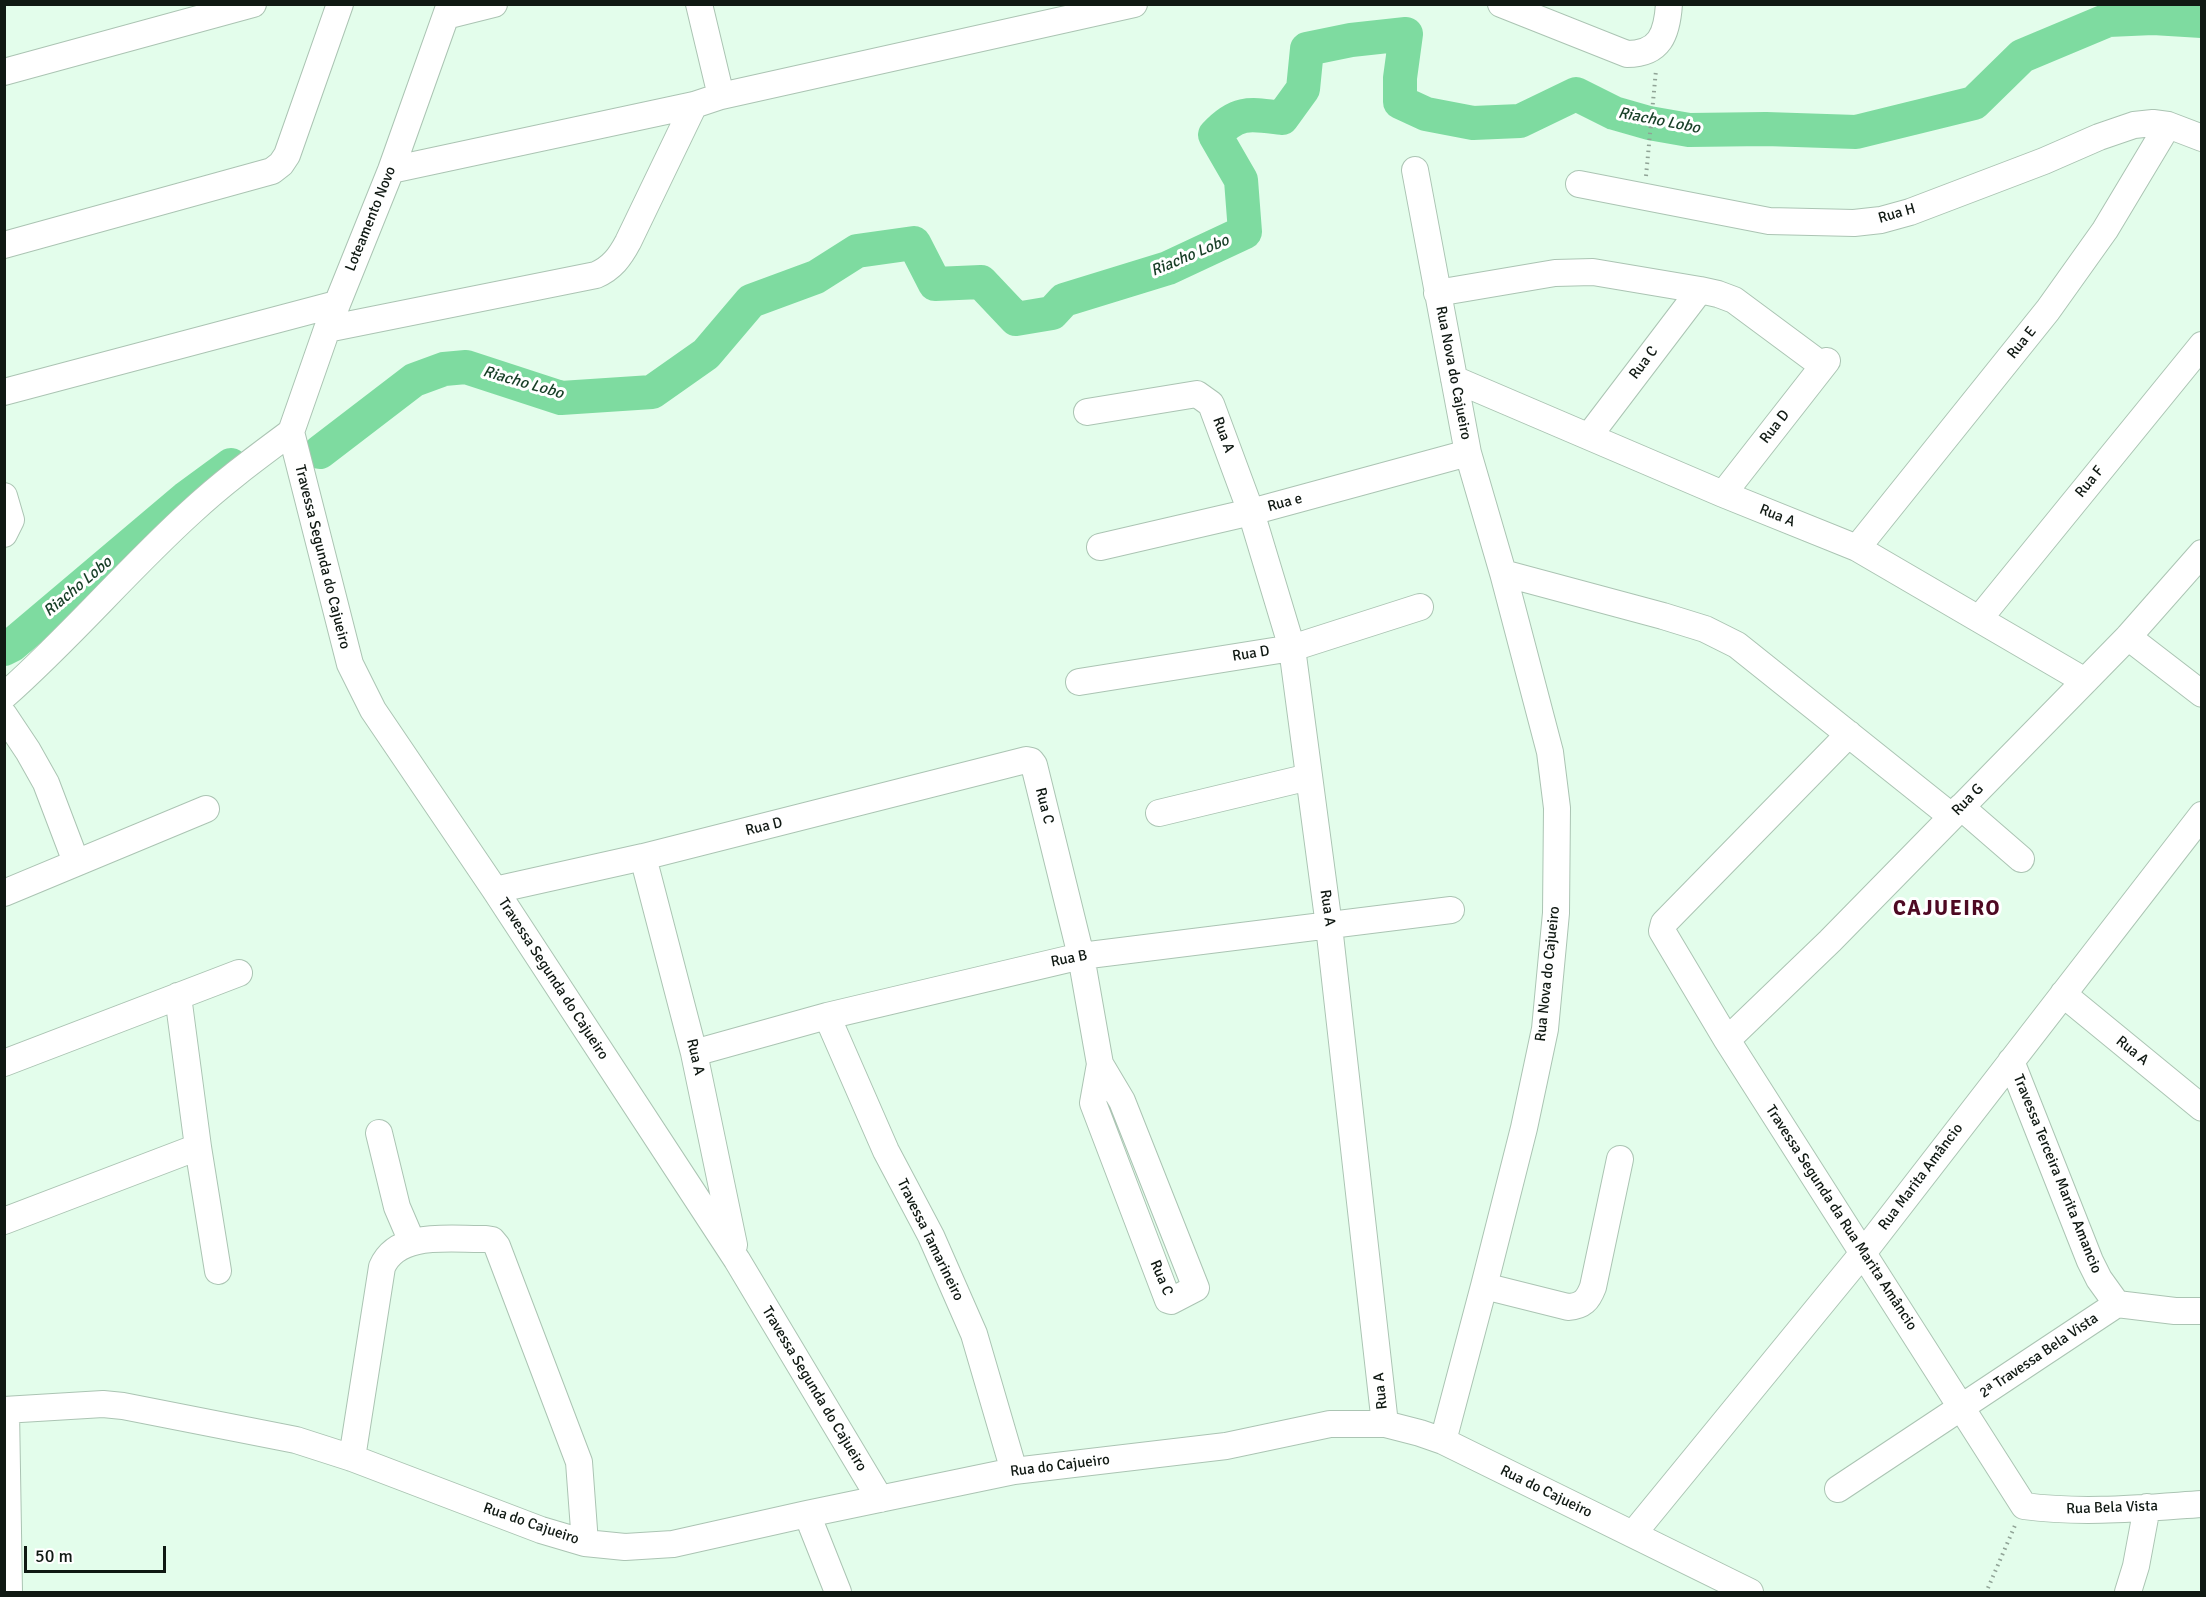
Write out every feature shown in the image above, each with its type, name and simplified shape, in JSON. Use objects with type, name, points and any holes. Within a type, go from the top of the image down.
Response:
[{"type":"street","points":[[4,72],[253,4]]},
{"type":"street","points":[[4,245],[261,174],[278,167],[288,155],[340,4]]},
{"type":"street","points":[[448,10],[494,4]]},
{"type":"street","points":[[699,4],[721,96]]},
{"type":"street","points":[[391,170],[694,105],[721,96],[1134,4]]},
{"type":"street","points":[[1501,4],[1627,54],[1639,54],[1653,48],[1667,28],[1669,4]]},
{"type":"street","name":"Loteamento Novo","points":[[291,432],[336,304],[391,170],[448,10]]},
{"type":"street","points":[[327,329],[596,275],[606,271],[615,263],[628,242],[694,105]]},
{"type":"street","name":"Rua H","points":[[1579,184],[1770,221],[1814,224],[1854,223],[1881,220],[1910,212],[2044,161],[2099,136],[2134,125],[2153,123],[2168,125],[2202,138]]},
{"type":"street","name":"Rua E","points":[[1857,548],[2048,310],[2105,230],[2168,125]]},
{"type":"street","name":"Rua Nova do Cajueiro","points":[[1415,170],[1468,453],[1503,573],[1550,752],[1556,793],[1556,913],[1545,1029],[1524,1128],[1443,1441]]},
{"type":"street","points":[[1437,292],[1555,273],[1593,272],[1700,290]]},
{"type":"street","name":"Rua D","points":[[1700,290],[1734,300],[1825,363],[1723,494]]},
{"type":"street","name":"Rua C","points":[[1589,436],[1700,290]]},
{"type":"street","points":[[4,392],[336,304]]},
{"type":"street","name":"Rua F","points":[[1979,619],[2201,346]]},
{"type":"street","name":"Rua A","points":[[1454,379],[1723,494],[1857,548],[2085,681]]},
{"type":"street","name":"Rua A","points":[[1087,412],[1197,394],[1211,404],[1251,512],[1292,648],[1329,926],[1385,1424]]},
{"type":"street","points":[[4,696],[44,661],[189,513],[234,474],[291,432]]},
{"type":"street","name":"Travessa Segunda do Cajueiro","points":[[291,432],[346,653],[355,676],[374,710],[495,890],[737,1260],[880,1499]]},
{"type":"street","name":"Rua e","points":[[1100,547],[1251,512],[1468,453]]},
{"type":"street","points":[[4,496],[11,520],[4,534]]},
{"type":"street","name":"Rua G","points":[[1727,1040],[1830,941],[2128,637],[2202,553]]},
{"type":"street","points":[[1503,573],[1705,629],[1737,645],[1849,734],[2021,859]]},
{"type":"street","name":"Rua D","points":[[1078,682],[1292,648],[1419,608]]},
{"type":"street","points":[[2128,637],[2202,694]]},
{"type":"street","points":[[4,715],[46,783],[76,862]]},
{"type":"street","name":"Travessa Segunda da Rua Marita Amâncio","points":[[1849,734],[1661,928],[1727,1040],[2024,1506]]},
{"type":"street","name":"Rua D","points":[[495,890],[643,857],[1026,760],[1031,761]]},
{"type":"street","name":"Rua C","points":[[1031,761],[1034,765],[1081,956],[1100,1064],[1093,1102],[1168,1299],[1171,1301],[1196,1288],[1119,1094],[1100,1064]]},
{"type":"street","points":[[1159,813],[1309,777]]},
{"type":"street","points":[[4,893],[206,809]]},
{"type":"street","name":"Rua Marita Amâncio","points":[[1633,1534],[1863,1253],[2202,815]]},
{"type":"street","name":"Rua A","points":[[643,857],[694,1053],[737,1260]]},
{"type":"street","name":"Rua B","points":[[694,1053],[827,1016],[1081,956],[1451,910]]},
{"type":"street","points":[[4,1063],[239,973]]},
{"type":"street","name":"Rua A","points":[[2063,994],[2202,1108]]},
{"type":"street","points":[[178,996],[198,1147],[218,1271]]},
{"type":"street","name":"Travessa Tamarineiro","points":[[827,1016],[886,1150],[931,1236],[974,1334],[1014,1471]]},
{"type":"street","name":"Travessa Terceira Marita Amancio","points":[[2011,1061],[2090,1261],[2099,1279],[2117,1304]]},
{"type":"street","points":[[379,1133],[397,1207],[412,1242]]},
{"type":"street","points":[[4,1221],[198,1147]]},
{"type":"street","points":[[1484,1286],[1568,1307],[1582,1304],[1587,1300],[1593,1287],[1620,1159]]},
{"type":"street","points":[[1120,1173],[1147,1164]]},
{"type":"street","points":[[351,1458],[385,1260],[393,1251],[418,1240],[492,1240],[497,1246],[579,1462],[585,1543]]},
{"type":"street","points":[[2117,1304],[2175,1311],[2202,1311]]},
{"type":"street","name":"2ª Travessa Bela Vista","points":[[1962,1408],[2117,1304]]},
{"type":"street","name":"Rua do Cajueiro","points":[[5,1410],[104,1404],[296,1440],[351,1458],[541,1530],[585,1543],[626,1547],[673,1544],[1014,1471],[1226,1446],[1330,1424],[1385,1424],[1443,1441],[1750,1593]]},
{"type":"street","points":[[1838,1489],[1962,1408]]},
{"type":"street","points":[[5,1410],[9,1593]]},
{"type":"street","name":"Rua Bela Vista","points":[[2024,1506],[2086,1511],[2202,1504]]},
{"type":"street","points":[[2128,1593],[2136,1566],[2147,1507]]},
{"type":"street","points":[[807,1514],[838,1593]]},
{"type":"path","points":[[1644,196],[1656,67],[1653,48]]},
{"type":"path","points":[[1988,1588],[2024,1506]]},
{"type":"waterway","name":"Riacho Lobo","points":[[320,452],[414,380],[444,369],[466,367],[561,398],[652,392],[706,354],[751,301],[816,277],[857,251],[914,243],[935,284],[981,282],[1016,319],[1052,313],[1064,300],[1168,268],[1245,232],[1241,180],[1215,135],[1238,118],[1253,115],[1282,118],[1303,89],[1307,49],[1351,40],[1406,34],[1400,78],[1400,102],[1426,114],[1473,123],[1520,121],[1576,94],[1614,113],[1649,123],[1689,130],[1766,129],[1856,132],[1974,103],[2022,56],[2108,20],[2153,18],[2202,21]]},
{"type":"waterway","name":"Riacho Lobo","points":[[4,649],[12,645],[186,498],[231,465]]},
{"type":"district","name":"CAJUEIRO","points":[[1947,909]]}]
